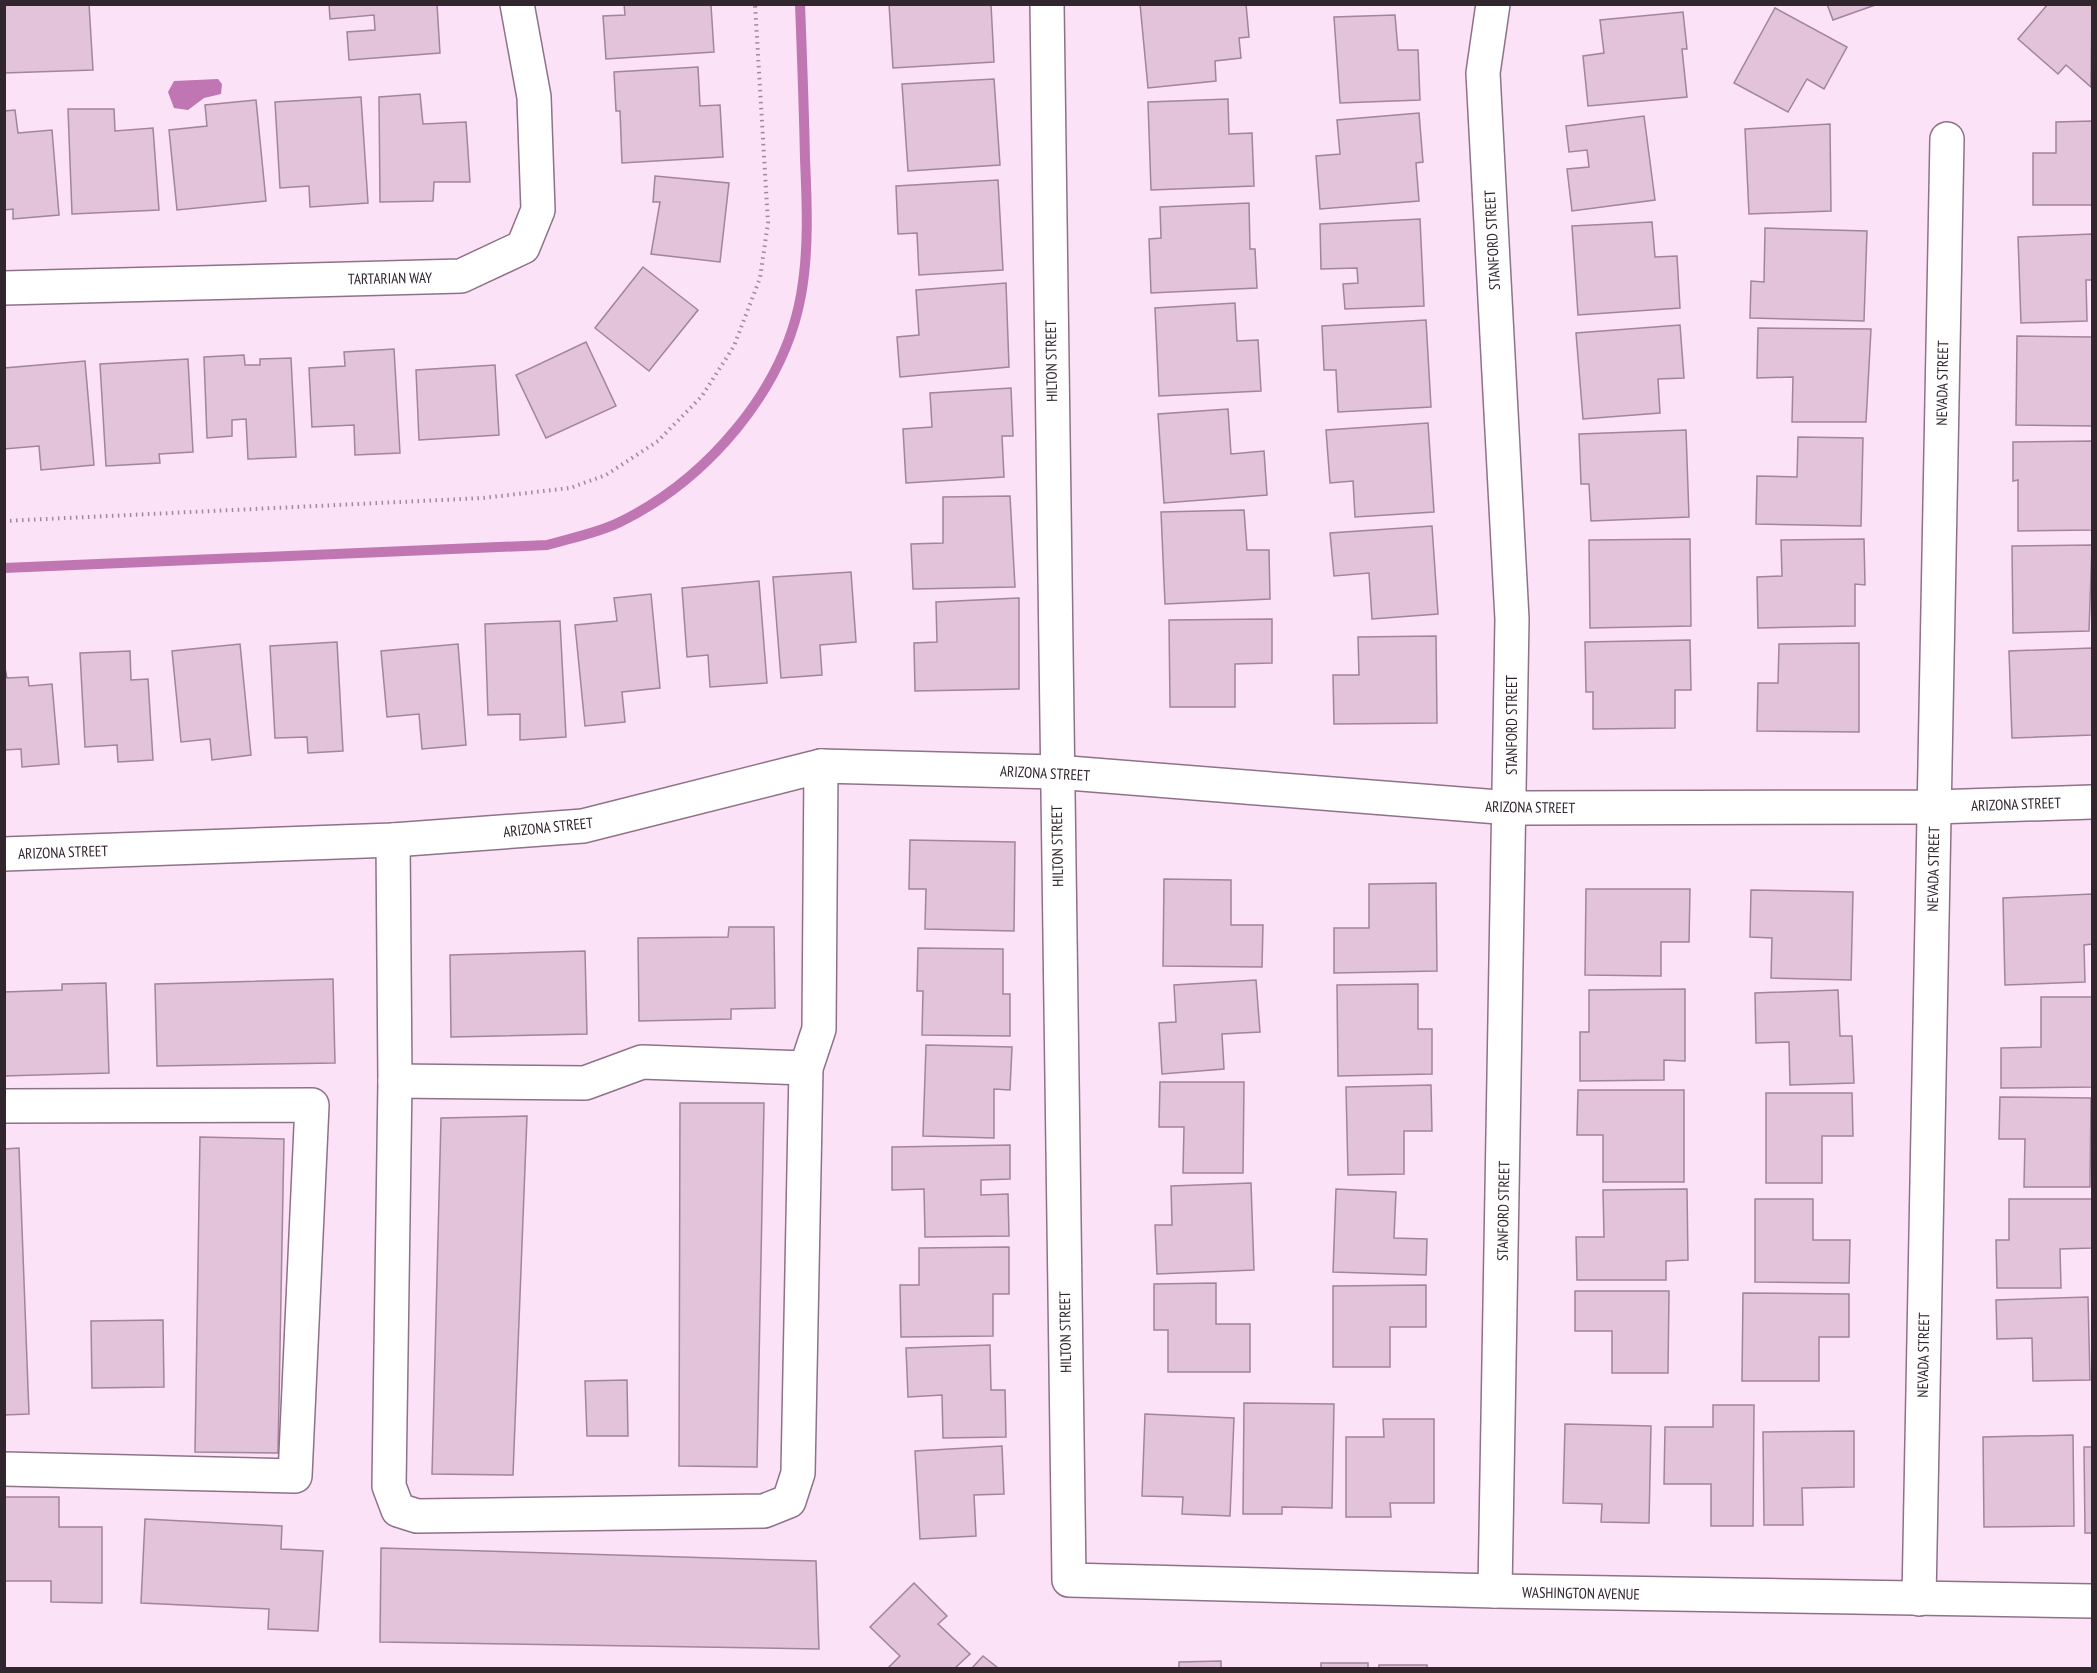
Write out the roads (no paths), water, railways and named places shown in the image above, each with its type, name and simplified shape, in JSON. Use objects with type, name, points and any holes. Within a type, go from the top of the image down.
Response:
[{"type":"street","name":"TARTARIAN WAY","points":[[4,288],[461,276],[523,248],[538,210],[534,97],[517,4]]},
{"type":"street","name":"HILTON STREET","points":[[1047,4],[1069,1580]]},
{"type":"street","name":"STANFORD STREET","points":[[1493,4],[1483,73],[1512,619],[1511,808],[1495,1592]]},
{"type":"street","name":"NEVADA STREET","points":[[1919,1599],[1947,139]]},
{"type":"street","name":"ARIZONA STREET","points":[[4,854],[393,840],[583,826],[821,766],[1056,772],[1511,808],[1934,807],[2092,802]]},
{"type":"street","points":[[393,840],[394,1081],[389,1486],[398,1510],[417,1516],[764,1511],[789,1501],[798,1473],[806,1068],[819,1029],[821,766]]},
{"type":"street","points":[[394,1081],[585,1083],[642,1062],[806,1068]]},
{"type":"street","points":[[4,1106],[312,1105],[295,1476],[4,1469]]},
{"type":"street","name":"WASHINGTON AVENUE","points":[[1069,1580],[1495,1592],[2092,1602]]},
{"type":"waterway","points":[[4,568],[547,545],[612,526],[652,504],[711,457],[736,429],[759,398],[778,365],[792,331],[804,278],[807,227],[800,4]]}]
